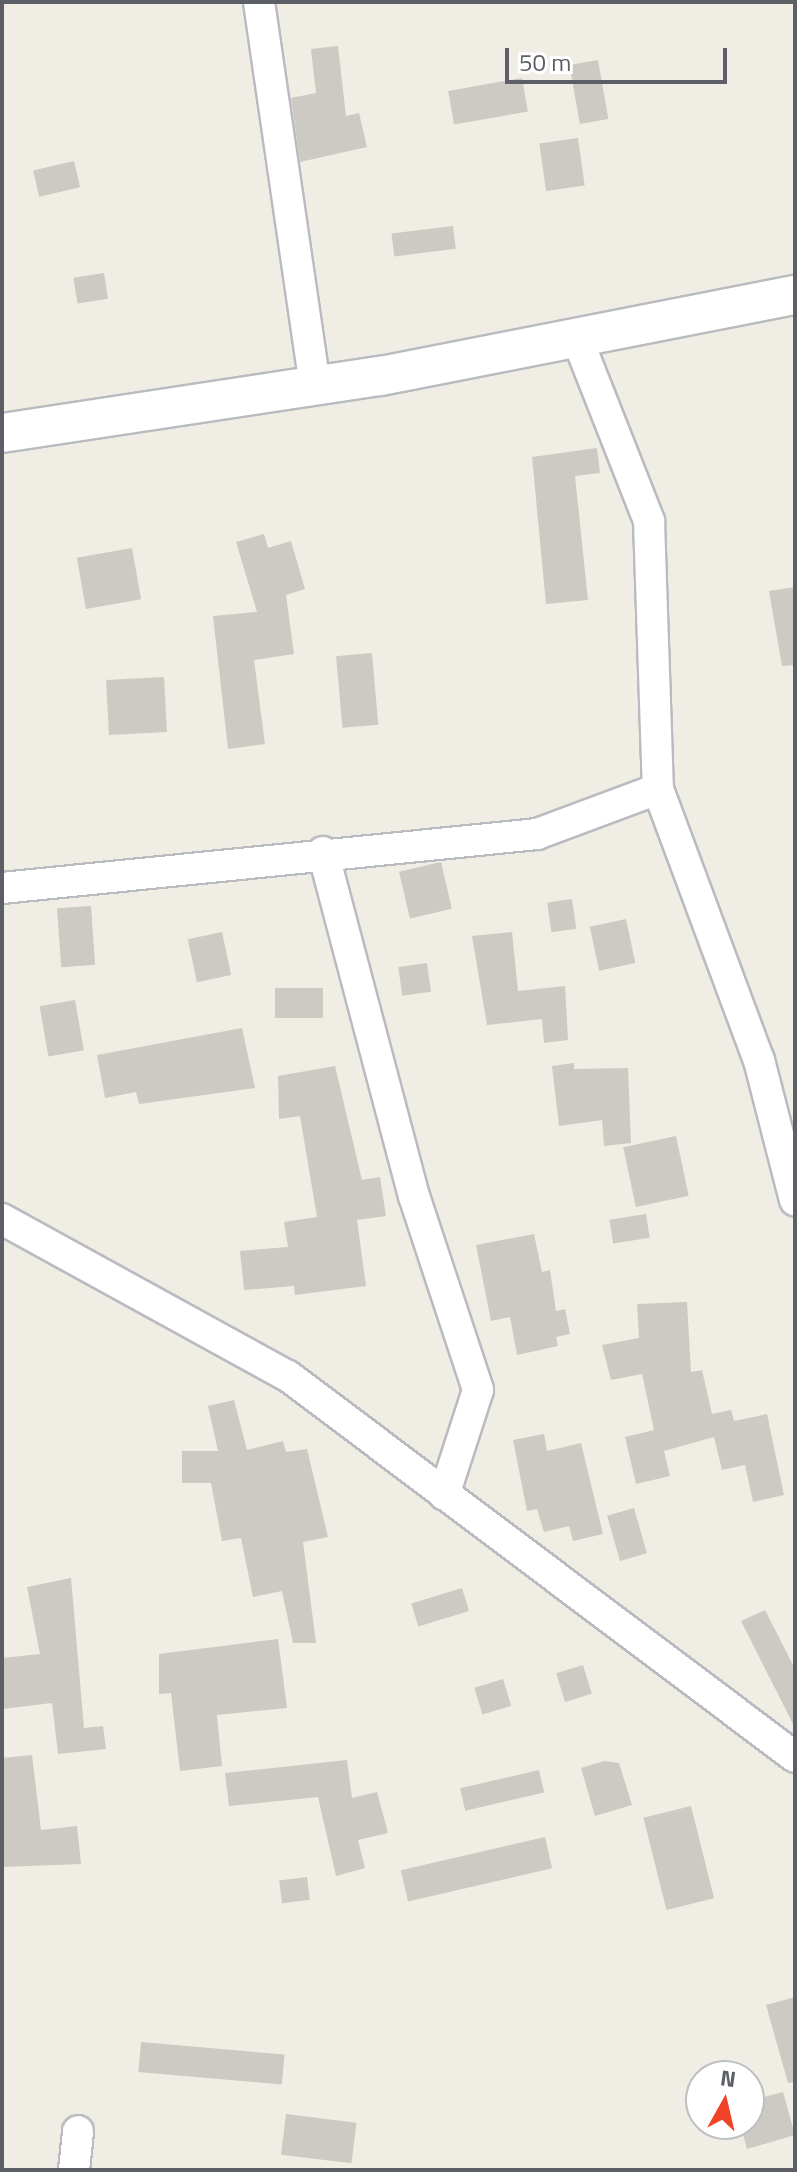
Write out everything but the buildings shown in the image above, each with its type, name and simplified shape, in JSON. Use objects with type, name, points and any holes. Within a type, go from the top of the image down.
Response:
[{"type":"street","points":[[259,2],[315,386]]},
{"type":"street","points":[[2,433],[315,386],[795,295]]},
{"type":"street","points":[[577,338],[649,521],[658,789],[759,1060],[795,1200]]},
{"type":"street","points":[[2,888],[323,852],[537,834],[658,789]]},
{"type":"street","points":[[323,852],[414,1196],[478,1390],[444,1495]]},
{"type":"street","points":[[2,1219],[288,1376],[795,1757]]},
{"type":"street","points":[[74,2170],[78,2131]]}]
